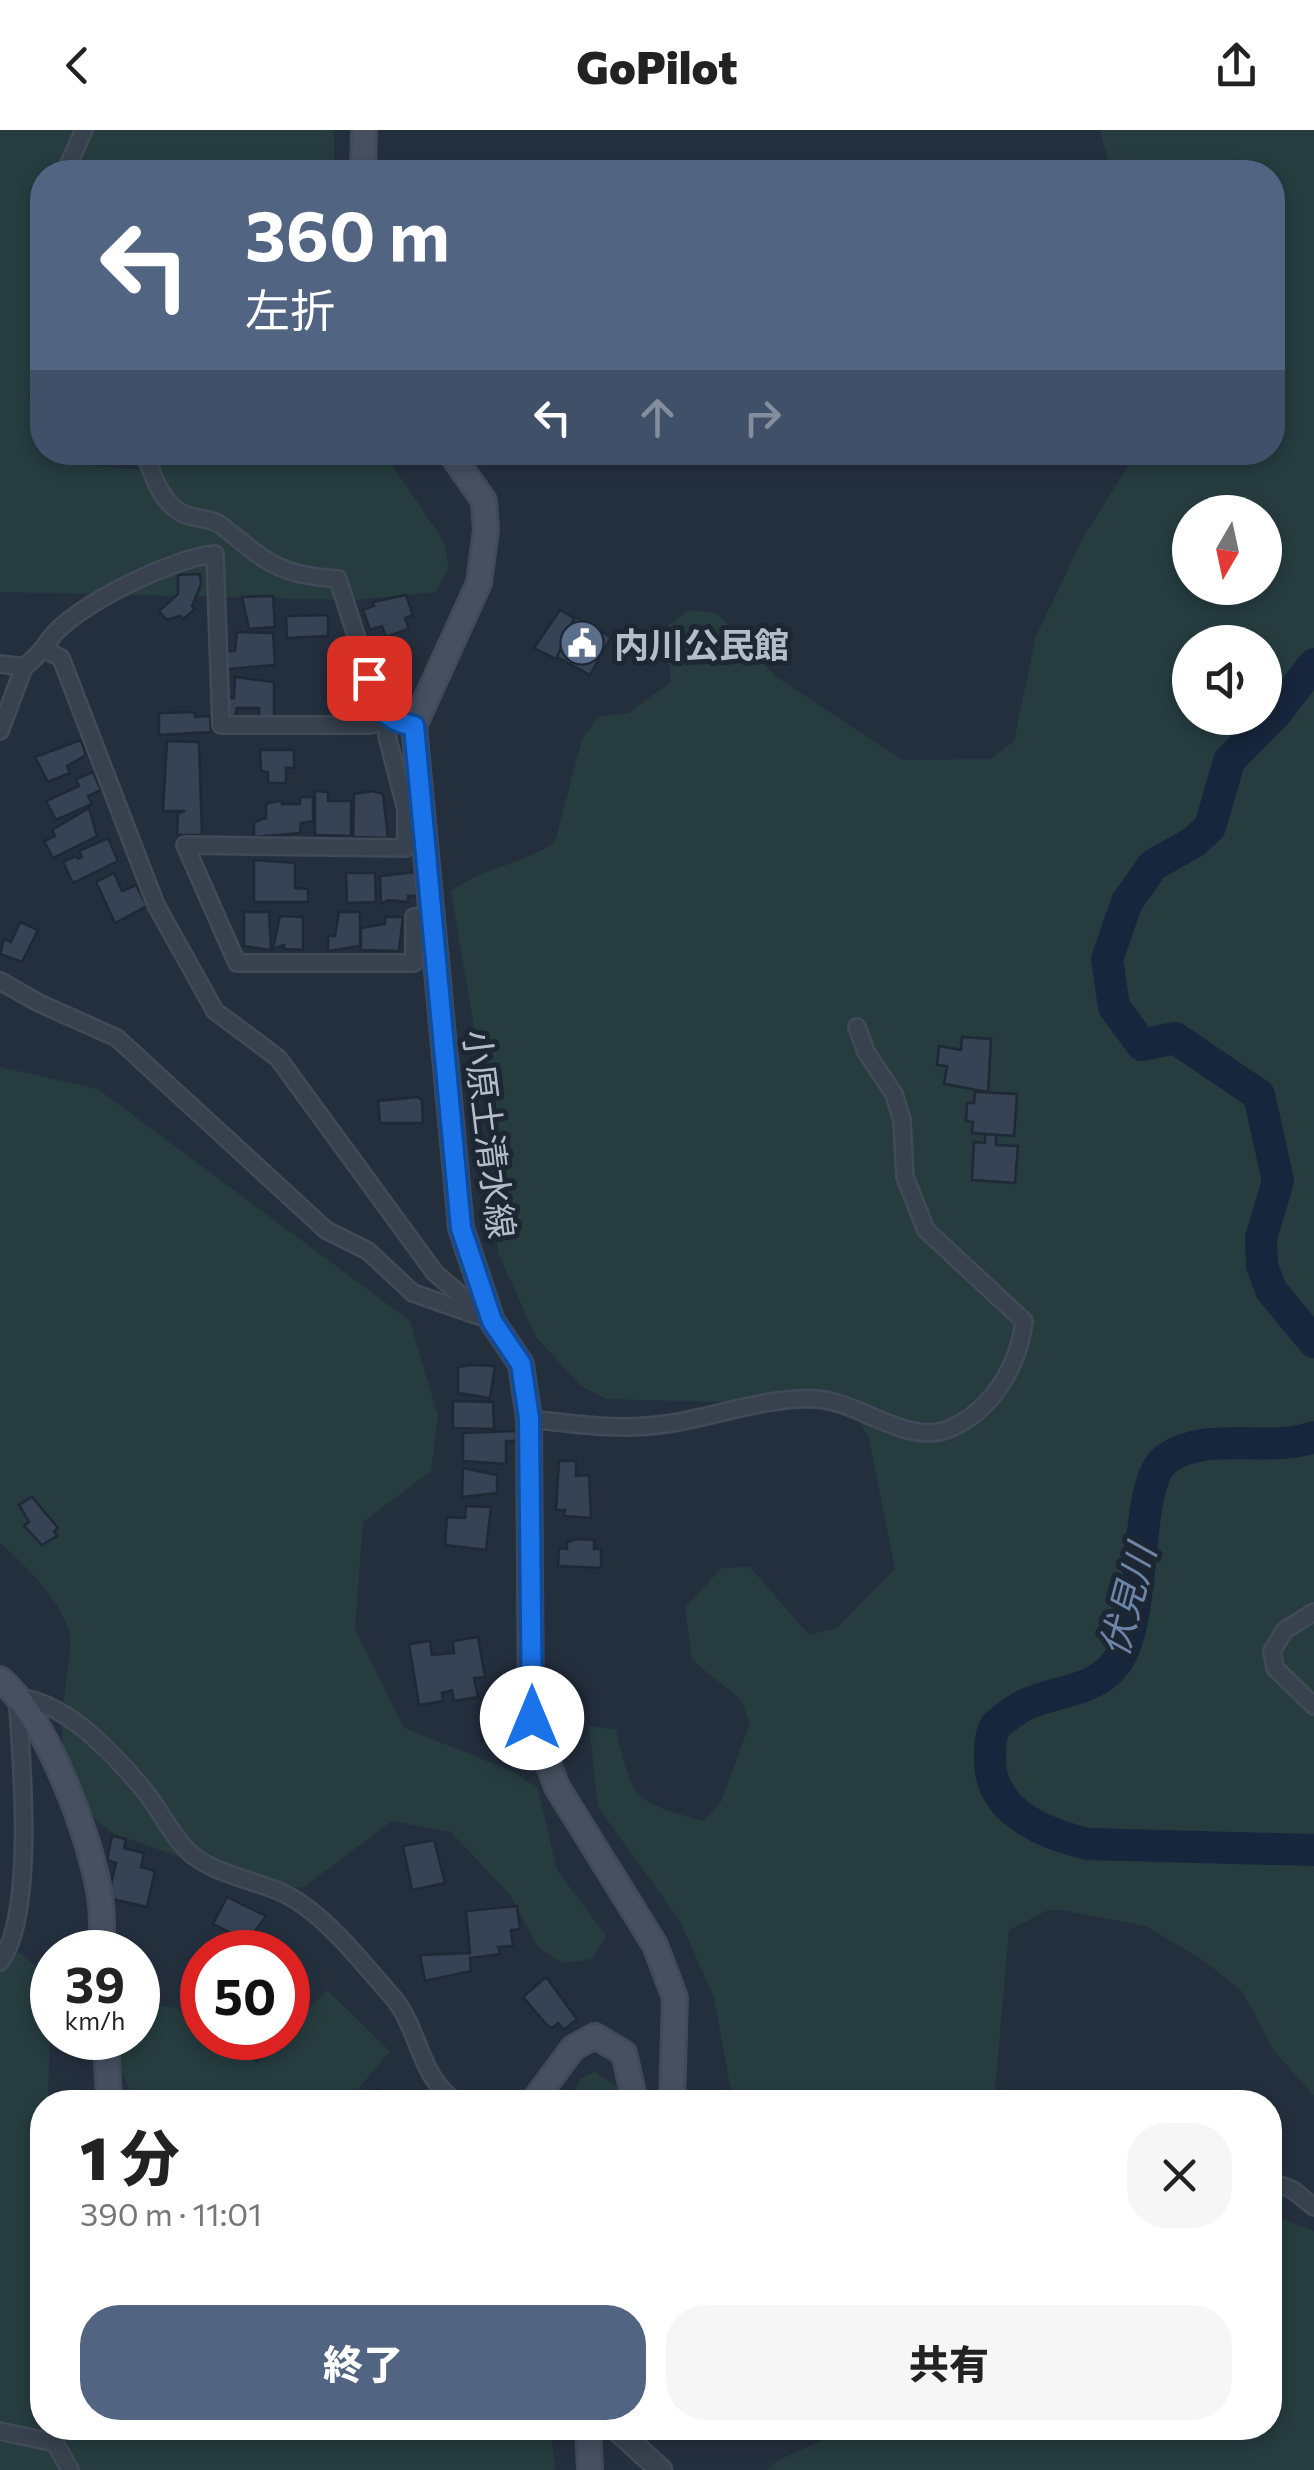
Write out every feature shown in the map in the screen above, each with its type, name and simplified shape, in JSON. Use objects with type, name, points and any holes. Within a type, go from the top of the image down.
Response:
[{"type":"main road","points":[[363,160],[364,130]]},
{"type":"main road","points":[[414,726],[479,584],[486,530],[484,502],[459,465]]},
{"type":"main road","name":"小原土清水線","points":[[414,726],[461,1228],[492,1321],[521,1364],[529,1418],[532,1718],[558,1787],[656,1945],[675,1998],[672,2090]]},
{"type":"main road","points":[[1,1680],[22,1698],[68,1790],[100,1896],[101,1930]]},
{"type":"main road","points":[[541,2090],[573,2048],[596,2036],[624,2054],[632,2090]]},
{"type":"main road","points":[[107,2060],[108,2090]]},
{"type":"main road","points":[[589,2440],[590,2470]]},
{"type":"street","points":[[70,160],[84,130]]},
{"type":"street","points":[[149,465],[159,491],[182,514],[219,522],[248,551],[273,566],[306,577],[338,580],[380,711],[389,720],[388,736],[406,809],[406,848],[185,845],[237,963],[414,963],[414,917],[432,912]]},
{"type":"street","points":[[0,731],[24,667],[46,650],[50,638],[106,596],[186,556],[215,554],[220,725],[370,725],[389,720],[414,726]]},
{"type":"street","points":[[46,650],[61,658],[156,905],[215,1010],[278,1058],[435,1273],[492,1321]]},
{"type":"street","points":[[0,664],[24,667]]},
{"type":"street","points":[[0,981],[38,1003],[118,1038],[286,1198],[326,1230],[368,1251],[413,1292],[492,1321]]},
{"type":"street","points":[[529,1418],[614,1428],[668,1424],[816,1399],[851,1407],[926,1435],[950,1428],[1003,1384],[1020,1352],[1024,1321],[926,1230],[905,1177],[902,1120],[894,1094],[866,1052],[857,1027]]},
{"type":"street","points":[[1314,1612],[1292,1624],[1272,1651],[1275,1668],[1314,1706]]},
{"type":"street","points":[[0,1962],[10,1949],[22,1876],[18,1706],[22,1698],[47,1702],[80,1727],[146,1792],[186,1848],[200,1861],[285,1894],[308,1909],[394,1998],[430,2076],[445,2090]]},
{"type":"street","points":[[1282,2186],[1314,2207]]},
{"type":"street","points":[[0,2430],[30,2437]]},
{"type":"street","points":[[46,2440],[55,2442],[70,2470]]},
{"type":"street","points":[[628,2440],[661,2470]]},
{"type":"green space","points":[[0,130],[334,130],[334,160],[30,160],[30,465],[150,470],[149,465],[392,465],[443,540],[449,567],[436,592],[352,600],[0,592]]},
{"type":"green space","points":[[1100,130],[1314,130],[1314,2096],[1274,2051],[1242,1991],[1205,1962],[1146,1926],[1061,1910],[1048,1910],[1009,1930],[995,2090],[731,2090],[714,1997],[680,1921],[598,1807],[589,1726],[616,1730],[633,1785],[649,1802],[703,1821],[721,1802],[750,1723],[741,1700],[692,1660],[685,1607],[722,1568],[750,1567],[809,1635],[837,1628],[895,1569],[869,1439],[855,1414],[801,1395],[719,1402],[606,1399],[581,1386],[536,1337],[498,1253],[489,1115],[451,891],[555,842],[582,739],[598,717],[628,713],[671,682],[666,627],[689,610],[717,613],[775,676],[902,760],[991,759],[1014,741],[1036,636],[1085,534],[1130,465],[1285,465],[1285,160],[1108,160]]},
{"type":"green space","points":[[0,1067],[98,1089],[410,1321],[438,1416],[431,1471],[363,1522],[355,1628],[404,1728],[515,1772],[538,1789],[557,1870],[606,1936],[592,1959],[563,1963],[539,1948],[510,1895],[451,1832],[392,1821],[304,1887],[276,1890],[114,1834],[81,1802],[66,1767],[63,1747],[68,1628],[48,1593],[0,1543]]},
{"type":"green space","points":[[20,1953],[30,1962],[30,2060],[49,2060],[48,2090],[30,2090],[30,2440],[552,2440],[555,2470],[0,2470],[0,1957]]},
{"type":"green space","points":[[327,1990],[390,2051],[357,2090],[128,2090],[112,2060],[160,2060],[160,2005],[180,2011],[180,2060],[310,2060],[310,2008]]},
{"type":"green space","points":[[595,2072],[618,2090],[576,2090],[581,2078]]},
{"type":"green space","points":[[1282,2219],[1314,2231],[1314,2470],[767,2470],[783,2458],[821,2441],[1282,2440]]},
{"type":"building","points":[[200,574],[201,584],[192,606],[195,609],[183,619],[180,616],[167,620],[159,611],[178,594],[178,575]]},
{"type":"building","points":[[406,595],[413,615],[405,618],[409,629],[386,637],[382,626],[370,630],[363,610],[374,606],[373,602]]},
{"type":"building","points":[[273,596],[275,627],[249,629],[242,597]]},
{"type":"building","points":[[560,610],[574,618],[558,660],[534,648]]},
{"type":"building","points":[[328,615],[328,636],[287,638],[286,616]]},
{"type":"building","points":[[575,617],[611,637],[590,675],[557,657]]},
{"type":"building","points":[[237,632],[273,633],[275,665],[227,669],[226,651],[235,651]]},
{"type":"building","points":[[394,651],[406,676],[400,693],[384,698],[373,669],[380,667],[378,654]]},
{"type":"building","points":[[235,677],[274,682],[274,717],[259,716],[259,708],[237,708],[234,720],[228,713],[227,698],[234,698]]},
{"type":"building","points":[[194,712],[195,717],[210,716],[211,732],[159,735],[159,713]]},
{"type":"building","points":[[81,740],[86,755],[67,766],[70,773],[48,782],[35,757]]},
{"type":"building","points":[[167,741],[199,742],[202,835],[177,835],[178,813],[185,811],[163,811]]},
{"type":"building","points":[[260,750],[294,750],[294,768],[286,768],[286,783],[268,783],[268,772],[261,771]]},
{"type":"building","points":[[93,772],[101,790],[88,796],[92,804],[56,820],[46,801],[79,786],[76,779]]},
{"type":"building","points":[[315,791],[328,792],[328,801],[351,801],[351,836],[315,835]]},
{"type":"building","points":[[354,794],[383,794],[388,838],[353,837]]},
{"type":"building","points":[[300,797],[313,797],[313,821],[301,823],[300,833],[254,837],[254,822],[266,818],[266,804],[282,800],[282,804],[300,804]]},
{"type":"building","points":[[89,808],[97,836],[53,858],[44,841],[55,836],[52,830]]},
{"type":"building","points":[[108,838],[118,861],[73,883],[63,862],[82,857],[79,851]]},
{"type":"building","points":[[254,860],[295,863],[295,888],[308,889],[308,902],[254,902]]},
{"type":"building","points":[[416,872],[417,896],[408,896],[408,902],[388,900],[381,904],[380,876]]},
{"type":"building","points":[[114,873],[122,891],[136,885],[147,906],[115,923],[96,882]]},
{"type":"building","points":[[346,873],[375,873],[376,902],[347,903]]},
{"type":"building","points":[[244,912],[269,912],[271,950],[244,946]]},
{"type":"building","points":[[339,912],[360,912],[360,946],[328,951],[328,936],[335,936]]},
{"type":"building","points":[[280,916],[303,917],[303,950],[284,949],[284,945],[273,949]]},
{"type":"building","points":[[385,917],[403,917],[399,951],[361,950],[361,928],[385,924]]},
{"type":"building","points":[[20,922],[38,930],[22,962],[0,954],[4,939],[11,942]]},
{"type":"building","points":[[962,1037],[991,1039],[988,1092],[944,1084],[947,1066],[937,1065],[939,1046],[961,1050]]},
{"type":"building","points":[[975,1092],[1017,1094],[1014,1136],[972,1133],[973,1122],[966,1121],[967,1103],[974,1103]]},
{"type":"building","points":[[417,1097],[422,1100],[423,1123],[380,1123],[378,1101]]},
{"type":"building","points":[[985,1134],[996,1135],[996,1145],[1018,1146],[1015,1183],[972,1180],[974,1142],[985,1143]]},
{"type":"building","points":[[495,1366],[490,1398],[458,1393],[458,1367]]},
{"type":"building","points":[[453,1401],[493,1402],[494,1429],[453,1428]]},
{"type":"building","points":[[516,1431],[516,1441],[506,1441],[506,1464],[463,1461],[463,1433]]},
{"type":"building","points":[[559,1461],[576,1461],[576,1476],[589,1475],[591,1518],[564,1516],[565,1510],[556,1510]]},
{"type":"building","points":[[463,1468],[497,1475],[497,1493],[462,1497]]},
{"type":"building","points":[[32,1497],[58,1528],[54,1531],[57,1536],[42,1545],[24,1526],[29,1522],[19,1505]]},
{"type":"building","points":[[466,1506],[491,1507],[486,1550],[445,1545],[447,1517],[465,1518]]},
{"type":"building","points":[[594,1540],[594,1549],[601,1549],[601,1568],[558,1566],[559,1548],[567,1549],[567,1542]]},
{"type":"building","points":[[478,1637],[485,1677],[474,1678],[478,1697],[454,1701],[452,1690],[442,1693],[443,1701],[419,1705],[409,1644],[430,1641],[432,1655],[454,1653],[453,1641]]},
{"type":"building","points":[[112,1836],[126,1839],[124,1848],[144,1853],[141,1867],[155,1871],[147,1907],[108,1898],[116,1863],[107,1860]]},
{"type":"building","points":[[434,1840],[445,1883],[412,1890],[403,1846]]},
{"type":"building","points":[[227,1897],[266,1916],[256,1930],[225,1930],[213,1924]]},
{"type":"building","points":[[517,1906],[520,1929],[511,1930],[513,1946],[498,1947],[500,1954],[470,1958],[471,1971],[425,1981],[420,1955],[470,1953],[466,1911]]},
{"type":"building","points":[[546,1977],[577,2019],[564,2030],[558,2023],[552,2028],[547,2025],[523,1997]]},
{"type":"waterway","name":"伏見川","points":[[1314,664],[1276,713],[1229,761],[1210,827],[1194,842],[1153,865],[1127,902],[1107,959],[1114,1007],[1142,1045],[1175,1038],[1259,1095],[1278,1181],[1261,1238],[1262,1266],[1271,1290],[1314,1342]]},
{"type":"waterway","name":"伏見川","points":[[1314,1437],[1296,1442],[1200,1445],[1166,1459],[1155,1473],[1148,1496],[1133,1616],[1116,1663],[1096,1681],[1011,1713],[996,1725],[990,1754],[993,1781],[1011,1808],[1039,1827],[1072,1840],[1088,1844],[1314,1850]]},
{"type":"place","name":"内川公民館","points":[[582,643]]},
{"type":"route","points":[[369,678],[380,711],[389,720],[414,726],[461,1228],[492,1321],[521,1364],[529,1418],[532,1718]]}]
